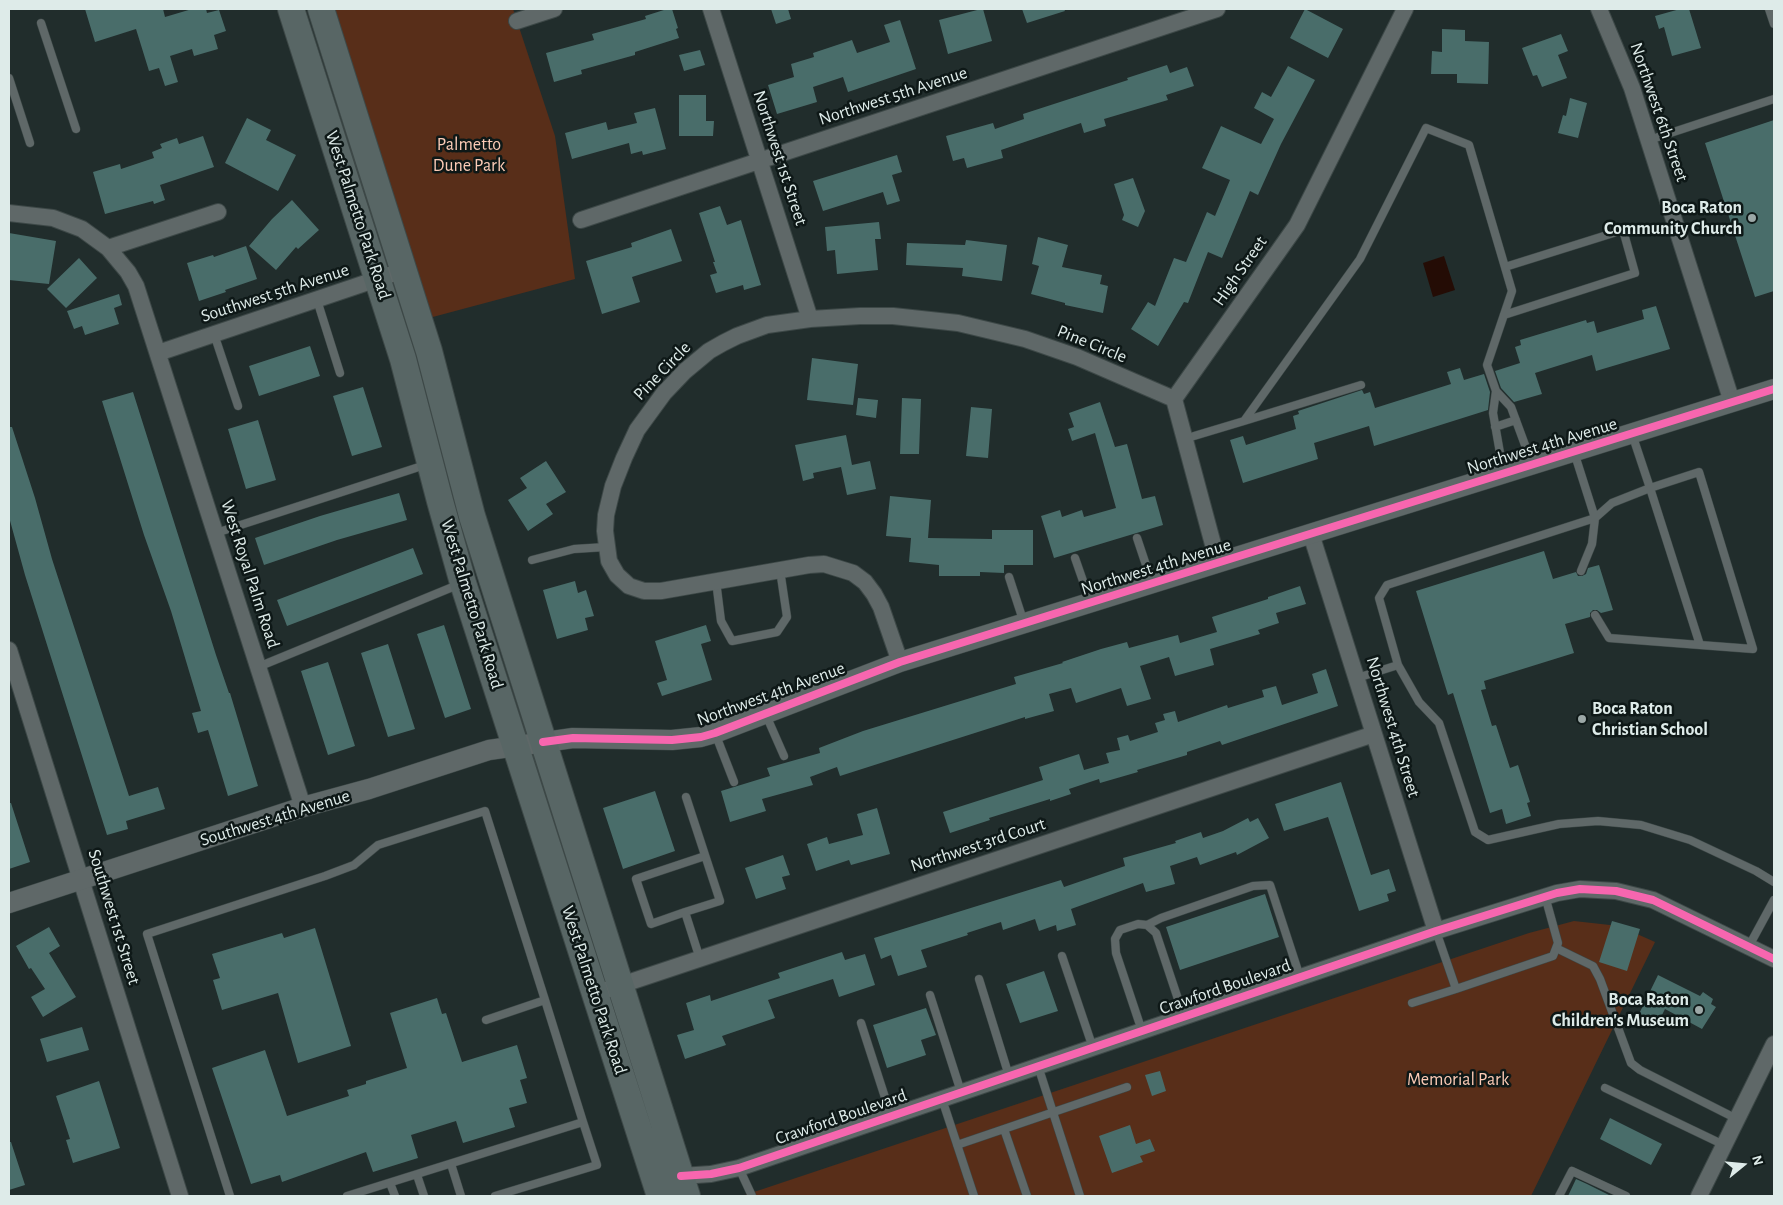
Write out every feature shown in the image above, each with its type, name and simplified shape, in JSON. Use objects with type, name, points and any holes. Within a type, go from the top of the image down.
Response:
[{"type":"main road","name":"West Palmetto Park Road","points":[[292,9],[403,359],[430,464],[464,583],[660,1196]]},
{"type":"main road","name":"West Palmetto Park Road","points":[[321,9],[404,270],[442,397],[456,461],[472,516],[684,1186]]},
{"type":"main road","points":[[638,1129],[666,1168],[684,1186]]},
{"type":"street","points":[[517,21],[554,9]]},
{"type":"street","name":"Northwest 1st Street","points":[[711,9],[810,318]]},
{"type":"street","name":"Northwest 5th Avenue","points":[[581,220],[1217,9]]},
{"type":"street","name":"High Street","points":[[1174,399],[1297,225],[1405,9]]},
{"type":"street","name":"Northwest 6th Street","points":[[1599,9],[1632,88],[1732,402]]},
{"type":"street","points":[[108,248],[218,212]]},
{"type":"street","name":"West Royal Palm Road","points":[[9,213],[37,215],[68,223],[82,229],[108,248],[136,286],[303,807]]},
{"type":"street","name":"Southwest 5th Avenue","points":[[158,352],[404,270]]},
{"type":"street","name":"Pine Circle","points":[[900,662],[881,607],[865,582],[853,573],[824,564],[661,591],[644,591],[629,586],[617,575],[609,561],[606,547],[606,515],[613,486],[637,430],[664,393],[685,371],[709,351],[737,336],[767,326],[810,318],[893,316],[942,321],[1025,339],[1077,358],[1174,399]]},
{"type":"street","name":"Northwest 4th Avenue","points":[[543,742],[573,738],[672,740],[701,737],[715,733],[900,662],[1774,389]]},
{"type":"street","points":[[1174,399],[1218,563]]},
{"type":"street","name":"Northwest 4th Street","points":[[1311,534],[1436,932]]},
{"type":"street","name":"Southwest 1st Street","points":[[9,650],[180,1196]]},
{"type":"street","name":"Northwest 3rd Court","points":[[594,994],[1374,734]]},
{"type":"street","name":"Southwest 4th Avenue","points":[[9,903],[303,807],[369,789],[489,750],[543,742]]},
{"type":"street","name":"Crawford Boulevard","points":[[684,1186],[711,1174],[739,1168],[1436,932],[1545,896],[1580,888],[1616,891],[1653,900],[1774,959]]},
{"type":"street","points":[[1699,1196],[1774,1044]]},
{"type":"lane","points":[[1769,9],[1774,24]]},
{"type":"lane","points":[[41,23],[76,129]]},
{"type":"lane","points":[[9,78],[30,143]]},
{"type":"lane","points":[[1649,140],[1774,99]]},
{"type":"lane","points":[[1244,421],[1360,259],[1426,128],[1469,145],[1512,291],[1487,365],[1496,391],[1511,407],[1532,464]]},
{"type":"lane","points":[[1504,315],[1635,272],[1622,230],[1505,267]]},
{"type":"lane","points":[[317,300],[340,373]]},
{"type":"lane","points":[[214,334],[238,406]]},
{"type":"lane","points":[[1184,439],[1361,385]]},
{"type":"lane","points":[[1496,391],[1493,412],[1500,453],[1506,472]]},
{"type":"lane","points":[[1495,427],[1516,420]]},
{"type":"lane","points":[[1632,434],[1700,645]]},
{"type":"lane","points":[[1574,451],[1595,518],[1592,544],[1581,571]]},
{"type":"lane","points":[[216,533],[430,464]]},
{"type":"lane","points":[[1595,615],[1609,638],[1753,648],[1699,472],[1612,503],[1595,518],[1387,585],[1379,598],[1398,665],[1419,702],[1439,723],[1475,832],[1488,840],[1559,824],[1598,821],[1642,825],[1690,840],[1756,871],[1774,882]]},
{"type":"lane","points":[[1137,538],[1152,584]]},
{"type":"lane","points":[[532,560],[574,549],[606,547]]},
{"type":"lane","points":[[1075,558],[1091,602]]},
{"type":"lane","points":[[716,581],[721,621],[732,642],[777,632],[787,617],[780,570]]},
{"type":"lane","points":[[1009,577],[1024,623]]},
{"type":"lane","points":[[258,667],[464,583]]},
{"type":"lane","points":[[1357,678],[1398,665]]},
{"type":"lane","points":[[765,714],[784,756]]},
{"type":"lane","points":[[715,733],[734,782]]},
{"type":"lane","points":[[686,797],[720,901],[651,924],[636,879],[705,856]]},
{"type":"lane","points":[[230,1196],[147,934],[325,876],[354,865],[378,845],[485,811],[597,1165],[495,1196]]},
{"type":"lane","points":[[1142,1031],[1116,953],[1115,938],[1120,930],[1138,924],[1147,925],[1161,918],[1252,886],[1270,885],[1300,978]]},
{"type":"lane","points":[[1412,1003],[1553,956],[1558,943],[1545,896]]},
{"type":"lane","points":[[1749,946],[1774,900]]},
{"type":"lane","points":[[685,912],[700,959]]},
{"type":"lane","points":[[1147,925],[1156,933],[1184,1017]]},
{"type":"lane","points":[[1436,932],[1456,989]]},
{"type":"lane","points":[[1556,948],[1592,966],[1600,978],[1631,1063],[1640,1070],[1737,1119]]},
{"type":"lane","points":[[1062,956],[1093,1048]]},
{"type":"lane","points":[[979,979],[1009,1076]]},
{"type":"lane","points":[[930,995],[961,1092]]},
{"type":"lane","points":[[486,1020],[545,1000]]},
{"type":"lane","points":[[861,1023],[891,1116]]},
{"type":"lane","points":[[1038,1066],[1080,1196]]},
{"type":"lane","points":[[958,1145],[1127,1087]]},
{"type":"lane","points":[[1605,1088],[1724,1145]]},
{"type":"lane","points":[[942,1099],[974,1196]]},
{"type":"lane","points":[[347,1196],[583,1122]]},
{"type":"lane","points":[[1004,1129],[1027,1196]]},
{"type":"lane","points":[[451,1164],[461,1196]]},
{"type":"lane","points":[[739,1168],[752,1196]]},
{"type":"lane","points":[[1559,1196],[1572,1171],[1626,1196]]},
{"type":"lane","points":[[417,1175],[424,1196]]},
{"type":"lane","points":[[390,1183],[395,1196]]},
{"type":"green space","name":"Palmetto Dune Park","points":[[331,9],[513,9],[555,136],[575,279],[429,318]]},
{"type":"green space","name":"Memorial Park","points":[[1574,921],[1619,926],[1655,942],[1531,1196],[742,1196],[1529,933]]},
{"type":"shaded area","points":[[1444,256],[1455,290],[1433,297],[1423,263]]},
{"type":"building","points":[[85,9],[163,9],[165,17],[192,9],[206,9],[207,13],[219,10],[226,31],[214,35],[218,49],[194,56],[192,49],[170,56],[178,82],[165,86],[159,68],[149,71],[136,29],[95,42]]},
{"type":"building","points":[[672,9],[679,38],[635,52],[635,55],[581,70],[582,74],[554,82],[546,53],[594,40],[592,34],[646,19],[645,16]]},
{"type":"building","points":[[771,9],[788,9],[791,19],[776,24]]},
{"type":"building","points":[[983,9],[992,41],[948,54],[939,20]]},
{"type":"building","points":[[1022,9],[1064,9],[1065,11],[1027,23]]},
{"type":"building","points":[[1305,9],[1343,29],[1328,58],[1290,38]]},
{"type":"building","points":[[1680,9],[1689,9],[1701,48],[1672,56],[1664,27],[1659,29],[1655,16]]},
{"type":"building","points":[[900,20],[916,69],[848,92],[843,77],[813,87],[817,102],[777,114],[768,85],[794,77],[791,64],[814,57],[813,53],[852,40],[857,53],[890,42],[884,25]]},
{"type":"building","points":[[1442,29],[1465,30],[1465,41],[1489,42],[1488,84],[1457,83],[1457,74],[1431,74],[1432,51],[1442,52]]},
{"type":"building","points":[[1561,34],[1568,51],[1558,55],[1567,78],[1542,87],[1537,75],[1533,76],[1522,48]]},
{"type":"building","points":[[700,50],[705,65],[684,71],[679,55]]},
{"type":"building","points":[[1167,65],[1170,73],[1187,67],[1194,86],[1166,95],[1168,100],[1104,119],[1106,126],[1084,133],[1081,123],[1001,150],[1003,158],[967,168],[964,158],[953,161],[946,136],[993,123],[995,129],[1024,119],[1023,114],[1128,80],[1127,78]]},
{"type":"building","points":[[1288,66],[1315,80],[1281,144],[1258,195],[1250,191],[1222,258],[1208,252],[1188,303],[1184,302],[1158,346],[1131,329],[1148,302],[1155,306],[1174,258],[1186,262],[1207,212],[1215,216],[1230,180],[1202,168],[1221,126],[1261,144],[1274,119],[1254,108],[1262,92],[1271,97]]},
{"type":"building","points":[[679,95],[706,95],[706,121],[714,121],[713,136],[679,136]]},
{"type":"building","points":[[1570,98],[1587,103],[1578,138],[1558,133],[1563,115],[1566,116]]},
{"type":"building","points":[[655,108],[666,149],[643,155],[642,151],[631,154],[629,143],[572,159],[565,133],[606,122],[608,130],[637,123],[634,113]]},
{"type":"building","points":[[247,118],[271,130],[266,140],[296,155],[278,191],[225,163]]},
{"type":"building","name":"Boca Raton Community Church","points":[[1774,120],[1774,291],[1755,297],[1705,143]]},
{"type":"building","points":[[203,136],[214,167],[160,185],[165,200],[154,204],[153,201],[105,214],[93,172],[120,164],[121,169],[154,158],[152,152],[162,148],[160,144],[177,138],[179,144]]},
{"type":"building","points":[[897,155],[902,172],[892,175],[900,201],[887,205],[883,192],[823,211],[813,181]]},
{"type":"building","points":[[1133,178],[1145,211],[1138,227],[1122,220],[1124,215],[1114,184]]},
{"type":"building","points":[[292,200],[319,230],[298,249],[296,247],[276,270],[249,246],[272,219]]},
{"type":"building","points":[[720,206],[727,225],[741,220],[761,285],[744,290],[743,285],[716,293],[710,275],[717,273],[713,262],[715,262],[699,213]]},
{"type":"building","points":[[879,222],[881,239],[875,239],[878,270],[837,274],[835,250],[827,251],[825,227]]},
{"type":"building","points":[[671,229],[682,261],[632,277],[640,302],[602,314],[586,261],[632,247],[631,243]]},
{"type":"building","points":[[9,233],[56,241],[49,284],[9,280]]},
{"type":"building","points":[[1038,237],[1068,245],[1062,267],[1102,275],[1100,284],[1108,286],[1103,313],[1065,305],[1065,303],[1031,294],[1039,266],[1032,264]]},
{"type":"building","points":[[966,240],[1007,245],[1002,281],[962,276],[963,268],[906,265],[907,243],[965,245]]},
{"type":"building","points":[[246,246],[257,279],[199,301],[187,263],[213,255],[214,257]]},
{"type":"building","points":[[79,258],[97,278],[66,308],[47,289]]},
{"type":"building","points":[[119,294],[122,305],[114,308],[119,324],[85,335],[82,326],[74,329],[67,311]]},
{"type":"building","points":[[1656,306],[1670,349],[1596,371],[1592,355],[1535,373],[1542,394],[1514,402],[1501,388],[1495,371],[1520,363],[1515,347],[1521,345],[1520,340],[1586,320],[1587,323],[1594,321],[1597,333],[1644,319],[1642,310]]},
{"type":"building","points":[[310,346],[320,376],[259,396],[249,366]]},
{"type":"building","points":[[812,358],[858,364],[853,405],[807,400]]},
{"type":"building","points":[[1460,368],[1464,380],[1484,374],[1490,392],[1488,410],[1374,446],[1369,426],[1314,443],[1318,459],[1243,483],[1230,440],[1243,436],[1246,445],[1296,429],[1293,416],[1299,414],[1298,411],[1362,390],[1364,394],[1370,392],[1375,408],[1451,384],[1447,372]]},
{"type":"building","points":[[363,387],[382,447],[352,456],[333,396]]},
{"type":"building","points":[[133,392],[258,786],[228,796],[208,730],[198,733],[192,713],[201,711],[171,611],[144,535],[102,401]]},
{"type":"building","points":[[858,398],[878,400],[876,418],[856,415]]},
{"type":"building","points":[[902,398],[921,399],[919,454],[900,454]]},
{"type":"building","points":[[1100,402],[1115,447],[1127,444],[1142,499],[1155,496],[1163,525],[1054,558],[1041,516],[1060,510],[1062,517],[1082,510],[1084,517],[1116,508],[1095,433],[1072,441],[1068,429],[1074,427],[1069,413]]},
{"type":"building","points":[[971,407],[992,409],[988,458],[966,456]]},
{"type":"building","points":[[258,420],[276,480],[246,489],[228,429]]},
{"type":"building","points":[[9,427],[12,427],[52,559],[129,796],[158,787],[165,809],[126,821],[128,829],[107,835],[25,575],[9,517]]},
{"type":"building","points":[[846,435],[852,465],[870,461],[876,489],[847,495],[841,467],[813,473],[814,478],[803,481],[795,445]]},
{"type":"building","points":[[546,461],[566,492],[546,504],[553,514],[528,531],[508,500],[527,488],[520,478]]},
{"type":"building","points":[[399,493],[407,520],[337,540],[264,565],[255,538],[320,516]]},
{"type":"building","points":[[890,496],[931,500],[928,538],[992,539],[992,530],[1033,530],[1033,565],[1004,565],[1004,573],[980,572],[980,576],[939,576],[939,565],[909,562],[911,538],[886,536]]},
{"type":"building","points":[[413,548],[423,574],[287,626],[277,600]]},
{"type":"building","name":"Boca Raton Christian School","points":[[1544,551],[1553,579],[1576,572],[1578,576],[1582,576],[1586,574],[1588,568],[1599,565],[1613,610],[1601,613],[1593,610],[1590,613],[1590,617],[1565,624],[1574,653],[1484,681],[1486,689],[1481,690],[1492,726],[1496,725],[1510,768],[1518,765],[1530,802],[1527,803],[1531,816],[1506,824],[1502,809],[1490,813],[1453,693],[1448,695],[1416,591]]},
{"type":"building","points":[[575,581],[578,593],[586,590],[594,616],[585,618],[588,630],[557,639],[543,590]]},
{"type":"building","points":[[1300,586],[1306,604],[1276,613],[1279,623],[1258,630],[1260,634],[1210,649],[1214,665],[1175,676],[1169,657],[1140,666],[1151,699],[1127,706],[1121,688],[1076,703],[1071,688],[1049,694],[1054,711],[1025,719],[1025,717],[840,776],[837,767],[810,777],[813,785],[762,799],[766,811],[730,822],[721,791],[770,776],[767,768],[820,753],[819,748],[863,731],[1016,684],[1014,677],[1063,663],[1101,649],[1127,642],[1129,648],[1178,635],[1180,643],[1217,632],[1212,617],[1268,599],[1268,597]]},
{"type":"building","points":[[444,625],[471,709],[445,718],[417,634]]},
{"type":"building","points":[[706,625],[711,641],[701,644],[712,680],[662,696],[657,683],[667,680],[655,641]]},
{"type":"building","points":[[388,644],[415,729],[388,737],[361,653]]},
{"type":"building","points":[[328,662],[355,746],[328,755],[301,671]]},
{"type":"building","points":[[1326,669],[1338,706],[1222,745],[1220,741],[1187,752],[1187,755],[1137,770],[1138,772],[1100,783],[1099,779],[1069,789],[1071,794],[989,818],[990,820],[950,833],[943,812],[1043,780],[1039,767],[1079,754],[1084,770],[1109,763],[1106,753],[1120,750],[1117,738],[1128,735],[1130,741],[1158,732],[1155,723],[1165,720],[1163,714],[1175,711],[1178,722],[1227,705],[1228,708],[1264,697],[1262,690],[1276,686],[1282,705],[1318,693],[1312,674]]},
{"type":"building","points":[[1341,782],[1371,875],[1389,869],[1396,891],[1387,894],[1389,901],[1359,911],[1328,817],[1284,831],[1275,804]]},
{"type":"building","points":[[655,791],[675,851],[623,869],[603,808]]},
{"type":"building","points":[[9,803],[11,803],[30,862],[9,869]]},
{"type":"building","points":[[877,808],[890,854],[851,865],[849,860],[816,871],[807,844],[827,837],[829,844],[863,835],[857,814]]},
{"type":"building","points":[[1248,818],[1250,822],[1258,818],[1269,838],[1237,855],[1236,852],[1200,865],[1197,857],[1170,866],[1175,884],[1146,892],[1143,883],[1071,909],[1076,925],[1057,931],[1056,925],[1039,931],[1035,919],[1003,930],[1001,922],[921,950],[927,967],[898,976],[891,955],[881,959],[874,938],[1061,880],[1064,887],[1125,866],[1123,858],[1176,843],[1175,841],[1201,832],[1203,838],[1223,831]]},
{"type":"building","points":[[783,855],[790,875],[782,877],[786,889],[756,899],[745,868]]},
{"type":"building","points":[[1265,894],[1279,937],[1180,970],[1166,927]]},
{"type":"building","points":[[1612,921],[1640,929],[1627,971],[1599,962]]},
{"type":"building","points":[[49,927],[60,946],[49,953],[76,997],[43,1017],[31,997],[45,989],[31,968],[29,969],[16,946]]},
{"type":"building","points":[[315,928],[351,1046],[298,1063],[278,993],[222,1010],[213,980],[220,978],[212,954],[282,933],[284,938]]},
{"type":"building","points":[[842,952],[845,960],[865,954],[875,985],[839,997],[833,979],[768,1000],[775,1018],[722,1036],[726,1045],[685,1059],[677,1035],[694,1030],[686,1003],[710,995],[711,1001],[780,978],[778,973]]},
{"type":"building","points":[[1044,971],[1058,1011],[1020,1023],[1006,984]]},
{"type":"building","points":[[1658,975],[1700,996],[1703,992],[1713,999],[1711,1004],[1716,1007],[1702,1029],[1665,1009],[1656,1027],[1637,1018]]},
{"type":"building","points":[[437,998],[442,1014],[446,1013],[462,1062],[517,1045],[527,1078],[520,1080],[527,1103],[509,1108],[515,1127],[463,1143],[456,1121],[411,1135],[418,1158],[373,1172],[366,1152],[282,1182],[280,1175],[251,1184],[212,1068],[265,1050],[287,1116],[349,1096],[347,1090],[366,1084],[366,1081],[407,1068],[390,1013]]},
{"type":"building","points":[[926,1008],[936,1035],[921,1040],[926,1055],[887,1068],[873,1025]]},
{"type":"building","points":[[82,1027],[89,1050],[47,1062],[40,1039]]},
{"type":"building","points":[[1160,1071],[1166,1091],[1152,1096],[1145,1075]]},
{"type":"building","points":[[99,1081],[120,1148],[73,1163],[66,1140],[70,1139],[56,1096]]},
{"type":"building","points":[[1610,1118],[1662,1144],[1651,1165],[1600,1139]]},
{"type":"building","points":[[1130,1125],[1136,1144],[1150,1139],[1155,1151],[1140,1156],[1143,1162],[1112,1173],[1099,1136]]},
{"type":"building","points":[[9,1142],[11,1142],[25,1185],[9,1190]]},
{"type":"building","points":[[1576,1179],[1587,1184],[1611,1196],[1568,1196]]},
{"type":"cycle path","points":[[543,742],[573,738],[672,740],[701,737],[715,733],[900,662],[1774,389]]},
{"type":"cycle path","points":[[681,1176],[711,1174],[739,1168],[1436,931],[1557,893],[1580,889],[1616,891],[1653,900],[1774,959]]},
{"type":"place","name":"Boca Raton Community Church","points":[[1752,218]]},
{"type":"place","name":"Boca Raton Christian School","points":[[1582,719]]},
{"type":"place","name":"Boca Raton Children's Museum","points":[[1699,1010]]}]
